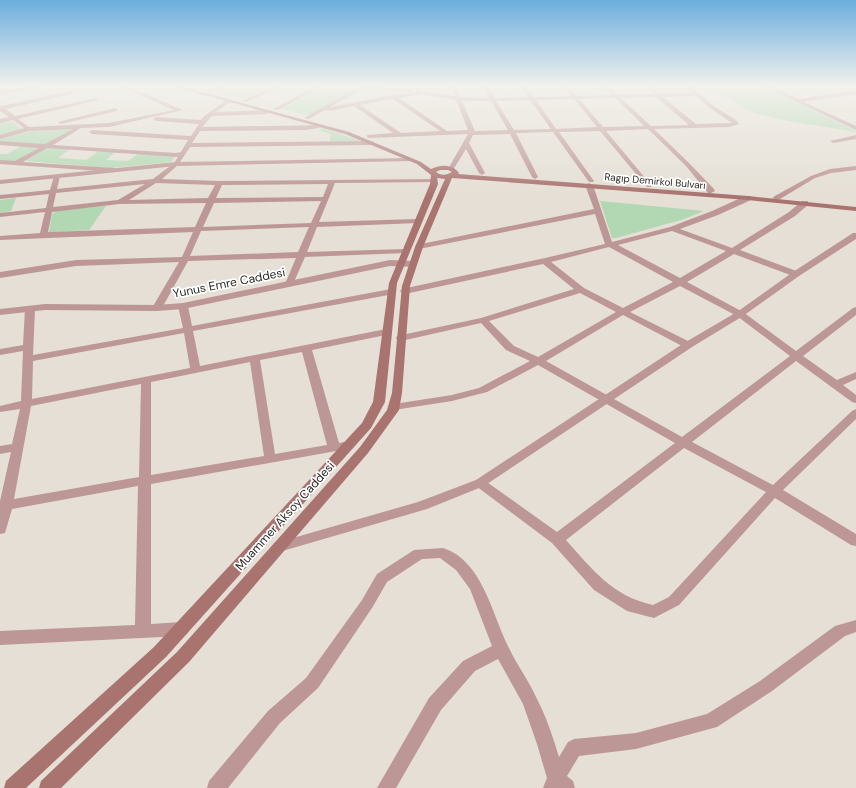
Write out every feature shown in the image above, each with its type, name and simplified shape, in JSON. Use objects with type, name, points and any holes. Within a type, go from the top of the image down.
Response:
[{"type":"main road","points":[[48,788],[183,657],[364,450],[390,416],[394,406],[397,393],[407,264],[419,248],[450,172],[437,168],[432,170],[372,143],[309,123]]},
{"type":"main road","points":[[323,123],[369,136],[432,170]]},
{"type":"main road","name":"Muammer Aksoy Caddesi","points":[[13,788],[160,652],[367,425],[375,413],[379,402],[391,292],[407,264],[406,251],[432,191],[432,170]]},
{"type":"main road","name":"Ragıp Demirkol Bulvarı","points":[[450,172],[777,196],[856,206]]},
{"type":"main road","name":"Ragıp Demirkol Bulvarı","points":[[450,172],[535,177],[856,209]]},
{"type":"street","points":[[20,123],[28,129],[117,123]]},
{"type":"street","points":[[0,137],[57,123]]},
{"type":"street","points":[[120,202],[155,181],[176,164],[202,123]]},
{"type":"street","points":[[382,123],[400,135]]},
{"type":"street","points":[[431,123],[446,133]]},
{"type":"street","points":[[450,172],[471,133],[467,123]]},
{"type":"street","points":[[507,123],[535,177]]},
{"type":"street","points":[[549,123],[590,183],[597,211],[609,244],[740,314],[856,400]]},
{"type":"street","points":[[598,123],[649,186]]},
{"type":"street","points":[[645,123],[688,165],[711,191]]},
{"type":"street","points":[[690,123],[694,126]]},
{"type":"street","points":[[369,136],[730,125],[736,124],[734,123]]},
{"type":"street","points":[[845,123],[856,128]]},
{"type":"street","points":[[16,164],[80,126]]},
{"type":"street","points":[[198,129],[307,128],[321,126]]},
{"type":"street","points":[[73,130],[192,138]]},
{"type":"street","points":[[834,141],[856,137]]},
{"type":"street","points":[[466,142],[482,173]]},
{"type":"street","points":[[0,143],[176,155],[183,153]]},
{"type":"street","points":[[188,145],[372,143]]},
{"type":"street","points":[[0,182],[176,164],[411,160]]},
{"type":"street","points":[[0,164],[114,170]]},
{"type":"street","points":[[777,196],[813,177],[830,171],[856,168]]},
{"type":"street","points":[[0,197],[155,181],[219,183],[333,181],[432,170]]},
{"type":"street","points":[[43,235],[57,176]]},
{"type":"street","points":[[289,284],[333,181]]},
{"type":"street","points":[[157,308],[185,259],[219,183]]},
{"type":"street","points":[[405,291],[545,261],[673,229],[715,214],[748,198]]},
{"type":"street","points":[[0,215],[120,202],[210,202],[325,199]]},
{"type":"street","points":[[394,406],[452,398],[483,390],[733,252],[805,204]]},
{"type":"street","points":[[419,248],[597,211]]},
{"type":"street","points":[[0,238],[43,235],[418,221]]},
{"type":"street","points":[[673,229],[796,274]]},
{"type":"street","points":[[279,547],[422,506],[480,483],[688,345],[740,314],[796,274],[856,235]]},
{"type":"street","points":[[0,275],[76,263],[406,251]]},
{"type":"street","points":[[545,261],[581,290],[688,345]]},
{"type":"street","name":"Yunus Emre Caddesi","points":[[0,312],[45,307],[157,308],[183,306],[390,263],[407,264]]},
{"type":"street","points":[[401,338],[483,320],[581,290]]},
{"type":"street","points":[[28,359],[391,292]]},
{"type":"street","points":[[183,306],[196,370]]},
{"type":"street","points":[[0,529],[3,505],[26,405],[30,309]]},
{"type":"street","points":[[557,539],[856,310]]},
{"type":"street","points":[[483,320],[510,348],[538,361],[684,443],[774,490],[856,541]]},
{"type":"street","points":[[0,409],[386,332]]},
{"type":"street","points":[[0,352],[28,347]]},
{"type":"street","points":[[306,348],[334,447]]},
{"type":"street","points":[[255,359],[270,458]]},
{"type":"street","points":[[836,385],[856,375]]},
{"type":"street","points":[[143,630],[146,381]]},
{"type":"street","points":[[480,483],[557,539],[599,586],[632,607],[654,612],[674,601],[774,490],[856,413]]},
{"type":"street","points":[[3,505],[350,445]]},
{"type":"street","points":[[0,450],[17,447]]},
{"type":"street","points":[[216,788],[274,717],[312,683],[367,604],[382,578],[419,554],[444,553],[461,566],[476,587],[501,649],[530,701],[546,744],[558,785]]},
{"type":"street","points":[[558,785],[574,748],[636,741],[711,721],[766,686],[840,631],[856,626]]},
{"type":"street","points":[[0,638],[182,629]]},
{"type":"street","points":[[386,788],[435,704],[469,666],[501,649]]},
{"type":"green space","points":[[0,123],[14,123],[21,129],[0,135]]},
{"type":"green space","points":[[799,123],[839,123],[856,132]]},
{"type":"green space","points":[[323,128],[361,141],[330,142],[330,134],[319,130]]},
{"type":"green space","points":[[73,129],[48,144],[0,142],[0,139],[32,131]]},
{"type":"green space","points":[[21,146],[39,148],[18,161],[0,161],[0,154],[7,154]]},
{"type":"green space","points":[[47,148],[70,149],[58,158],[86,160],[99,151],[115,152],[106,160],[128,161],[138,154],[175,156],[171,162],[111,168],[26,161]]},
{"type":"green space","points":[[16,198],[11,211],[0,213],[0,200]]},
{"type":"green space","points":[[600,201],[704,211],[681,220],[612,238]]},
{"type":"green space","points":[[106,206],[89,230],[49,232],[52,214],[58,210]]}]
